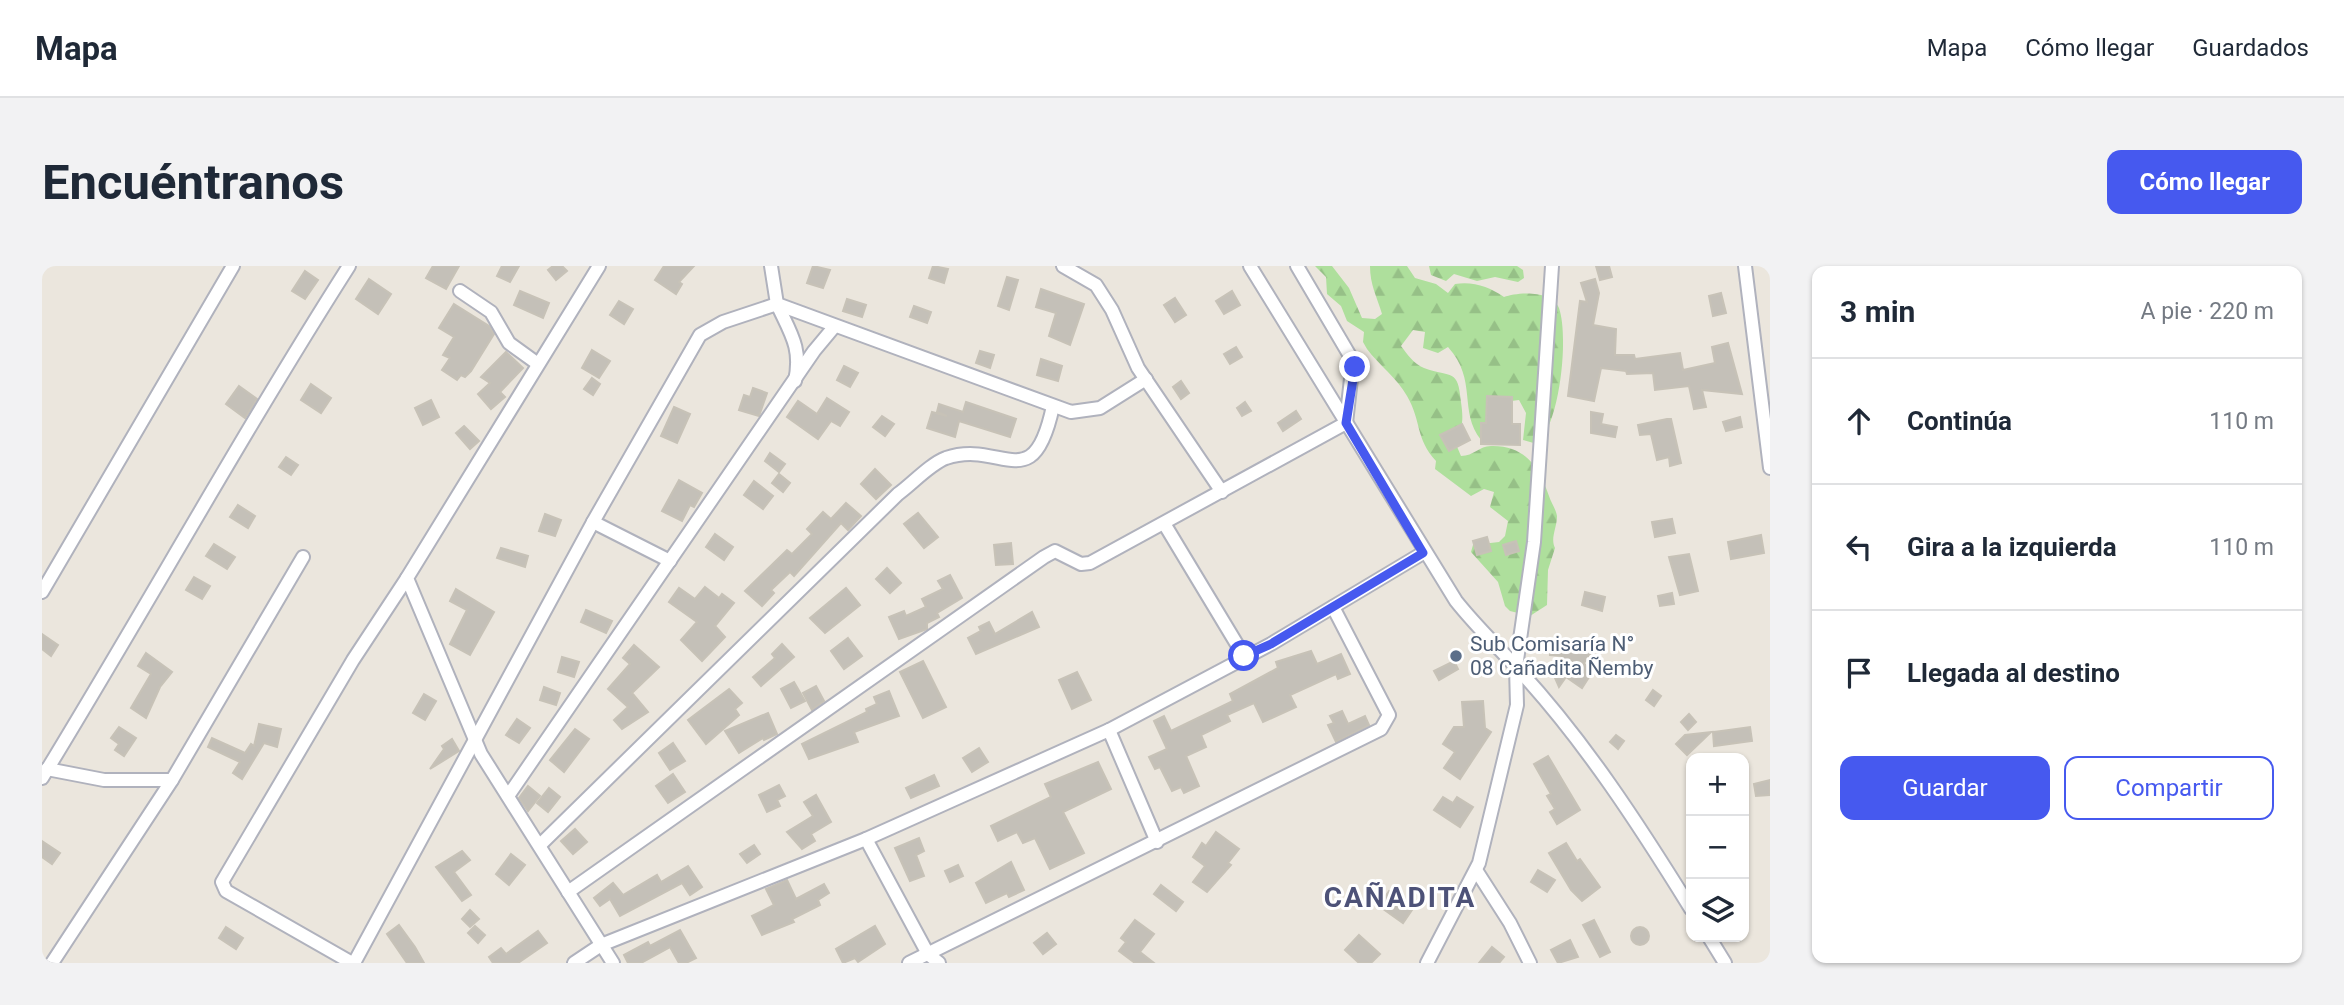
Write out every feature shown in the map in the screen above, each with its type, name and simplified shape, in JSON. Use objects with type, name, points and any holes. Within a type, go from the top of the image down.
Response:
[{"type":"street","points":[[42,592],[233,266]]},
{"type":"street","points":[[172,780],[104,780],[45,774],[289,361],[349,266]]},
{"type":"street","points":[[599,266],[407,578],[353,660],[222,882],[226,891],[353,963],[593,522],[700,335],[723,322],[777,304],[1071,412],[1100,408],[1146,379]]},
{"type":"street","points":[[771,266],[777,304],[797,348],[799,360],[795,381]]},
{"type":"street","points":[[1063,266],[1096,285],[1146,379],[1222,492]]},
{"type":"street","points":[[1250,266],[1423,553],[1456,601],[1491,643],[1516,667],[1581,746],[1643,831],[1686,901]]},
{"type":"street","points":[[1297,266],[1353,361],[1346,423]]},
{"type":"street","points":[[1427,963],[1476,870],[1517,705],[1516,667],[1534,542],[1552,266]]},
{"type":"street","points":[[1745,266],[1770,468]]},
{"type":"street","points":[[460,291],[491,312],[509,343],[538,364]]},
{"type":"street","points":[[508,796],[834,327]]},
{"type":"street","points":[[540,845],[898,494],[945,458],[969,456],[1022,461],[1036,453],[1046,435],[1053,406]]},
{"type":"street","points":[[568,892],[1044,557],[1055,551],[1081,564],[1090,563],[1165,525],[1346,423]]},
{"type":"street","points":[[593,522],[670,561]]},
{"type":"street","points":[[1165,525],[1244,656]]},
{"type":"street","points":[[573,963],[601,945],[866,839],[1110,730],[1334,607],[1423,553]]},
{"type":"street","points":[[52,963],[172,780],[303,557]]},
{"type":"street","points":[[407,578],[475,742],[613,963]]},
{"type":"street","points":[[909,963],[934,959],[1387,723],[1389,715],[1334,607]]},
{"type":"street","points":[[1110,730],[1157,842]]},
{"type":"street","points":[[866,839],[934,959]]},
{"type":"street","points":[[1476,870],[1510,923],[1530,963]]},
{"type":"street","points":[[1712,942],[1725,963]]},
{"type":"green space","points":[[1315,266],[1332,266],[1349,288],[1362,318],[1375,319],[1382,314],[1372,285],[1370,266],[1407,266],[1415,278],[1436,284],[1448,293],[1455,284],[1468,283],[1493,290],[1504,297],[1534,294],[1555,302],[1562,321],[1560,379],[1552,418],[1537,444],[1523,440],[1526,413],[1519,400],[1511,401],[1481,440],[1470,418],[1463,371],[1448,347],[1438,353],[1423,348],[1425,332],[1413,330],[1401,346],[1420,366],[1452,376],[1458,384],[1462,417],[1455,442],[1461,456],[1487,446],[1513,449],[1529,460],[1541,476],[1557,516],[1553,537],[1555,548],[1548,570],[1547,605],[1530,616],[1510,611],[1505,606],[1498,582],[1471,552],[1473,545],[1499,542],[1505,536],[1508,521],[1490,507],[1494,492],[1484,489],[1471,496],[1435,469],[1436,461],[1425,445],[1407,396],[1367,349],[1363,342],[1364,332],[1347,321],[1341,306],[1327,294],[1326,277]]},
{"type":"green space","points":[[1429,266],[1517,266],[1523,270],[1524,278],[1518,282],[1495,277],[1477,281],[1454,274],[1446,281],[1431,275]]},
{"type":"building","points":[[433,266],[459,266],[446,289],[426,278]]},
{"type":"building","points":[[502,266],[519,266],[510,282],[497,276]]},
{"type":"building","points":[[553,266],[562,266],[567,271],[556,280],[548,270]]},
{"type":"building","points":[[664,266],[694,266],[679,282],[682,284],[676,294],[655,280]]},
{"type":"building","points":[[813,266],[830,270],[823,288],[807,283]]},
{"type":"building","points":[[933,266],[948,269],[944,283],[929,278]]},
{"type":"building","points":[[1596,266],[1609,266],[1612,277],[1600,280]]},
{"type":"building","points":[[305,271],[318,280],[305,299],[292,291]]},
{"type":"building","points":[[1007,277],[1018,280],[1009,310],[998,306]]},
{"type":"building","points":[[369,279],[391,294],[378,314],[356,299]]},
{"type":"building","points":[[1595,279],[1599,293],[1593,325],[1616,329],[1615,355],[1634,355],[1635,359],[1680,353],[1683,370],[1715,363],[1712,347],[1728,343],[1742,394],[1702,390],[1706,407],[1694,409],[1689,386],[1655,390],[1653,373],[1627,374],[1626,371],[1601,368],[1594,401],[1568,396],[1580,301],[1587,302],[1581,283]]},
{"type":"building","points":[[1041,289],[1084,304],[1070,345],[1049,336],[1056,313],[1036,307]]},
{"type":"building","points":[[520,291],[549,303],[543,318],[514,305]]},
{"type":"building","points":[[1232,291],[1240,305],[1224,314],[1216,301]]},
{"type":"building","points":[[1721,293],[1726,313],[1713,316],[1709,296]]},
{"type":"building","points":[[1175,298],[1186,315],[1175,322],[1164,305]]},
{"type":"building","points":[[847,299],[866,305],[862,317],[843,311]]},
{"type":"building","points":[[619,301],[633,309],[624,324],[610,315]]},
{"type":"building","points":[[454,304],[489,326],[494,334],[471,371],[457,380],[442,370],[450,358],[443,355],[454,337],[439,328]]},
{"type":"building","points":[[914,306],[931,312],[927,323],[910,317]]},
{"type":"building","points":[[1236,347],[1242,357],[1230,364],[1224,354]]},
{"type":"building","points":[[592,350],[610,361],[599,378],[582,368]]},
{"type":"building","points":[[980,351],[994,355],[990,368],[976,363]]},
{"type":"building","points":[[506,352],[523,368],[500,392],[505,397],[491,409],[478,394],[490,383],[481,377]]},
{"type":"building","points":[[1041,359],[1062,366],[1058,381],[1037,375]]},
{"type":"building","points":[[844,366],[858,373],[850,387],[837,380]]},
{"type":"building","points":[[592,378],[600,384],[593,395],[584,389]]},
{"type":"building","points":[[1181,381],[1189,393],[1181,399],[1173,387]]},
{"type":"building","points":[[311,384],[331,398],[321,413],[301,400]]},
{"type":"building","points":[[239,386],[257,399],[245,418],[226,404]]},
{"type":"building","points":[[753,388],[767,393],[759,416],[739,410],[744,395],[750,397]]},
{"type":"building","points":[[1487,396],[1512,397],[1512,424],[1520,424],[1520,445],[1481,444],[1481,423],[1486,423]]},
{"type":"building","points":[[827,398],[849,412],[840,426],[831,421],[818,439],[787,417],[798,401],[817,414]]},
{"type":"building","points":[[431,400],[439,417],[423,425],[415,408]]},
{"type":"building","points":[[966,402],[1016,419],[1010,437],[959,421],[955,437],[927,428],[932,412],[947,416],[937,412],[939,404],[963,412]]},
{"type":"building","points":[[1245,402],[1251,411],[1242,416],[1237,408]]},
{"type":"building","points":[[674,407],[690,414],[677,443],[661,436]]},
{"type":"building","points":[[1296,411],[1301,419],[1283,431],[1278,423]]},
{"type":"building","points":[[1591,412],[1603,414],[1601,424],[1617,427],[1615,437],[1591,433]]},
{"type":"building","points":[[882,416],[894,424],[885,436],[873,427]]},
{"type":"building","points":[[1740,417],[1742,427],[1726,431],[1723,422]]},
{"type":"building","points":[[1671,419],[1681,463],[1670,466],[1669,457],[1657,460],[1651,434],[1640,435],[1638,425]]},
{"type":"building","points":[[1462,424],[1470,440],[1449,451],[1440,435]]},
{"type":"building","points":[[464,426],[479,441],[470,449],[456,433]]},
{"type":"building","points":[[770,453],[785,464],[779,472],[765,461]]},
{"type":"building","points":[[286,457],[298,465],[291,475],[279,467]]},
{"type":"building","points":[[875,469],[891,485],[876,499],[861,484]]},
{"type":"building","points":[[779,474],[790,483],[783,492],[772,483]]},
{"type":"building","points":[[679,480],[702,493],[694,507],[690,505],[682,521],[662,511]]},
{"type":"building","points":[[754,481],[773,496],[763,509],[744,495]]},
{"type":"building","points":[[846,503],[861,516],[848,530],[841,523],[794,576],[790,572],[771,590],[774,593],[762,606],[745,591],[787,550],[792,554],[812,534],[807,529],[823,512],[831,519]]},
{"type":"building","points":[[238,505],[255,516],[248,528],[230,517]]},
{"type":"building","points":[[918,513],[938,537],[924,548],[904,524]]},
{"type":"building","points":[[545,514],[561,520],[555,536],[539,531]]},
{"type":"building","points":[[1672,519],[1675,533],[1655,537],[1652,522]]},
{"type":"building","points":[[715,534],[733,547],[724,560],[706,547]]},
{"type":"building","points":[[1761,535],[1764,553],[1731,559],[1728,542]]},
{"type":"building","points":[[1487,537],[1491,551],[1477,555],[1473,541]]},
{"type":"building","points":[[1516,541],[1519,551],[1506,555],[1503,545]]},
{"type":"building","points":[[1011,543],[1013,564],[996,565],[994,545]]},
{"type":"building","points":[[214,544],[235,557],[227,569],[206,556]]},
{"type":"building","points":[[501,548],[528,556],[525,567],[497,558]]},
{"type":"building","points":[[1689,554],[1698,591],[1680,595],[1669,557]]},
{"type":"building","points":[[887,568],[901,583],[890,593],[876,579]]},
{"type":"building","points":[[950,575],[962,598],[937,613],[939,617],[927,623],[927,629],[899,639],[889,617],[904,611],[906,616],[926,607],[922,599],[943,589],[938,581]]},
{"type":"building","points":[[194,577],[210,586],[202,599],[186,590]]},
{"type":"building","points":[[705,587],[719,598],[722,594],[734,603],[715,626],[725,637],[702,661],[681,640],[697,622],[669,602],[679,588],[695,599]]},
{"type":"building","points":[[846,588],[860,605],[825,633],[810,618]]},
{"type":"building","points":[[456,589],[494,612],[470,655],[450,644],[467,610],[450,601]]},
{"type":"building","points":[[1585,592],[1605,597],[1602,611],[1582,605]]},
{"type":"building","points":[[1672,593],[1674,604],[1660,606],[1658,596]]},
{"type":"building","points":[[586,610],[612,621],[606,633],[581,622]]},
{"type":"building","points":[[1032,612],[1039,627],[976,654],[968,638],[981,631],[979,627],[989,622],[995,634]]},
{"type":"building","points":[[42,634],[58,645],[51,656],[42,649]]},
{"type":"building","points":[[848,638],[862,656],[844,669],[831,651]]},
{"type":"building","points":[[1551,643],[1581,646],[1591,653],[1584,663],[1591,674],[1582,688],[1566,677],[1559,687],[1552,671],[1562,656],[1550,655]]},
{"type":"building","points":[[782,644],[794,657],[761,686],[753,677],[775,658],[772,654]]},
{"type":"building","points":[[634,645],[659,667],[632,693],[648,712],[622,729],[614,720],[628,707],[608,689],[630,664],[623,658]]},
{"type":"building","points":[[1311,651],[1317,664],[1341,654],[1350,674],[1338,679],[1336,674],[1290,695],[1296,707],[1263,722],[1254,703],[1227,715],[1230,721],[1201,735],[1206,747],[1186,756],[1199,786],[1184,793],[1181,787],[1172,791],[1160,767],[1155,769],[1149,757],[1167,749],[1154,721],[1164,716],[1171,731],[1233,701],[1230,694],[1278,668],[1276,662]]},
{"type":"building","points":[[146,653],[172,672],[160,687],[146,718],[131,708],[151,674],[138,666]]},
{"type":"building","points":[[562,657],[579,662],[574,677],[558,672]]},
{"type":"building","points":[[923,661],[946,707],[923,718],[900,672]]},
{"type":"building","points":[[1454,661],[1458,669],[1439,680],[1434,671]]},
{"type":"building","points":[[1077,672],[1091,700],[1072,709],[1059,680]]},
{"type":"building","points":[[794,682],[805,701],[791,708],[781,689]]},
{"type":"building","points":[[816,686],[824,701],[812,710],[803,693]]},
{"type":"building","points":[[544,687],[560,693],[556,705],[540,700]]},
{"type":"building","points":[[729,689],[742,703],[735,709],[739,715],[706,744],[688,720]]},
{"type":"building","points":[[1653,690],[1661,696],[1654,706],[1646,700]]},
{"type":"building","points":[[889,691],[899,716],[854,732],[858,742],[809,759],[802,744],[867,712],[866,709],[877,704],[874,697]]},
{"type":"building","points":[[424,694],[436,701],[425,720],[413,713]]},
{"type":"building","points":[[1483,701],[1485,728],[1491,732],[1460,779],[1444,768],[1455,752],[1443,744],[1454,727],[1464,727],[1462,702]]},
{"type":"building","points":[[1342,711],[1348,724],[1365,716],[1369,725],[1336,742],[1328,725],[1334,723],[1330,716]]},
{"type":"building","points":[[768,713],[777,734],[764,740],[763,738],[739,753],[725,731]]},
{"type":"building","points":[[1689,714],[1696,722],[1688,730],[1681,722]]},
{"type":"building","points":[[517,719],[530,728],[519,743],[506,735]]},
{"type":"building","points":[[259,724],[281,729],[277,747],[264,743],[242,779],[233,773],[240,762],[208,747],[212,738],[245,753],[251,744],[254,746]]},
{"type":"building","points":[[119,727],[136,738],[124,756],[115,750],[119,744],[111,738]]},
{"type":"building","points":[[1750,727],[1752,741],[1714,746],[1713,732]]},
{"type":"building","points":[[575,729],[589,739],[564,772],[550,760]]},
{"type":"building","points":[[1711,732],[1686,754],[1676,744],[1685,735]]},
{"type":"building","points":[[1616,735],[1624,741],[1618,749],[1610,742]]},
{"type":"building","points":[[452,739],[459,751],[430,769],[444,749],[442,746]]},
{"type":"building","points":[[673,743],[685,761],[670,770],[659,753]]},
{"type":"building","points":[[979,748],[988,762],[972,772],[963,758]]},
{"type":"building","points":[[1548,756],[1580,810],[1557,824],[1550,812],[1555,809],[1547,796],[1551,794],[1534,764]]},
{"type":"building","points":[[1098,762],[1111,789],[1063,812],[1084,853],[1050,869],[1035,838],[1023,843],[1017,832],[998,841],[991,826],[1051,797],[1045,784]]},
{"type":"building","points":[[673,774],[685,792],[668,803],[656,786]]},
{"type":"building","points":[[934,775],[939,786],[911,798],[906,788]]},
{"type":"building","points":[[1770,780],[1770,795],[1756,796],[1754,784]]},
{"type":"building","points":[[779,785],[785,796],[777,800],[780,806],[767,812],[759,795]]},
{"type":"building","points":[[528,786],[540,796],[528,811],[519,798]]},
{"type":"building","points":[[549,788],[560,797],[548,812],[537,803]]},
{"type":"building","points":[[816,795],[831,822],[811,834],[815,841],[802,849],[787,832],[813,816],[804,802]]},
{"type":"building","points":[[1443,797],[1453,803],[1457,797],[1473,807],[1460,827],[1434,810]]},
{"type":"building","points":[[575,829],[587,842],[573,854],[561,841]]},
{"type":"building","points":[[1216,832],[1239,849],[1228,863],[1231,865],[1207,892],[1193,882],[1205,866],[1193,857],[1202,843],[1206,846]]},
{"type":"building","points":[[919,838],[924,851],[916,855],[924,876],[910,881],[895,848]]},
{"type":"building","points":[[42,841],[60,853],[52,864],[42,857]]},
{"type":"building","points":[[1566,843],[1577,861],[1580,859],[1600,887],[1582,901],[1571,890],[1549,853]]},
{"type":"building","points":[[754,845],[760,854],[747,863],[740,854]]},
{"type":"building","points":[[462,851],[470,860],[454,872],[471,895],[462,901],[436,867]]},
{"type":"building","points":[[511,854],[525,865],[509,885],[496,874]]},
{"type":"building","points":[[1011,862],[1024,890],[1009,897],[1007,893],[986,903],[976,883]]},
{"type":"building","points":[[958,865],[963,876],[950,882],[945,871]]},
{"type":"building","points":[[688,866],[702,887],[690,895],[682,883],[620,916],[610,899],[600,906],[594,898],[613,883],[623,895],[657,875],[661,882]]},
{"type":"building","points":[[1538,870],[1555,880],[1547,892],[1531,882]]},
{"type":"building","points":[[787,880],[796,899],[824,884],[829,893],[818,900],[820,905],[792,919],[794,922],[762,935],[752,916],[774,905],[766,889]]},
{"type":"building","points":[[1161,885],[1183,902],[1176,911],[1154,894]]},
{"type":"building","points":[[1389,891],[1414,907],[1403,923],[1379,906]]},
{"type":"building","points":[[470,910],[479,919],[470,927],[462,919]]},
{"type":"building","points":[[1135,920],[1154,934],[1140,952],[1154,963],[1135,963],[1119,951],[1126,942],[1121,938]]},
{"type":"building","points":[[1594,920],[1610,952],[1600,957],[1583,925]]},
{"type":"building","points":[[399,925],[424,963],[407,963],[387,934]]},
{"type":"building","points":[[475,926],[485,935],[478,943],[468,933]]},
{"type":"building","points":[[875,926],[885,944],[858,962],[855,958],[843,963],[836,949]]},
{"type":"building","points":[[226,927],[243,938],[236,949],[219,938]]},
{"type":"building","points":[[1640,927],[1646,930],[1649,936],[1646,942],[1640,945],[1634,942],[1631,936],[1634,930]]},
{"type":"building","points":[[680,930],[696,958],[679,963],[670,947],[641,963],[628,963],[624,955],[648,942],[650,946]]},
{"type":"building","points":[[538,931],[547,943],[518,963],[493,963],[489,957],[501,948],[506,954]]},
{"type":"building","points":[[1047,933],[1056,944],[1043,954],[1034,943]]},
{"type":"building","points":[[1359,935],[1380,954],[1371,963],[1359,963],[1345,950]]},
{"type":"building","points":[[1570,940],[1578,957],[1558,963],[1551,950]]},
{"type":"building","points":[[1492,947],[1504,957],[1499,963],[1479,963]]},
{"type":"place","name":"Sub Comisaría N° 08 Cañadita Ñemby","points":[[1456,656]]},
{"type":"district","name":"CAÑADITA","points":[[1400,897]]},
{"type":"route","points":[[1244,656],[1271,644],[1423,553],[1346,423],[1355,367]]}]
